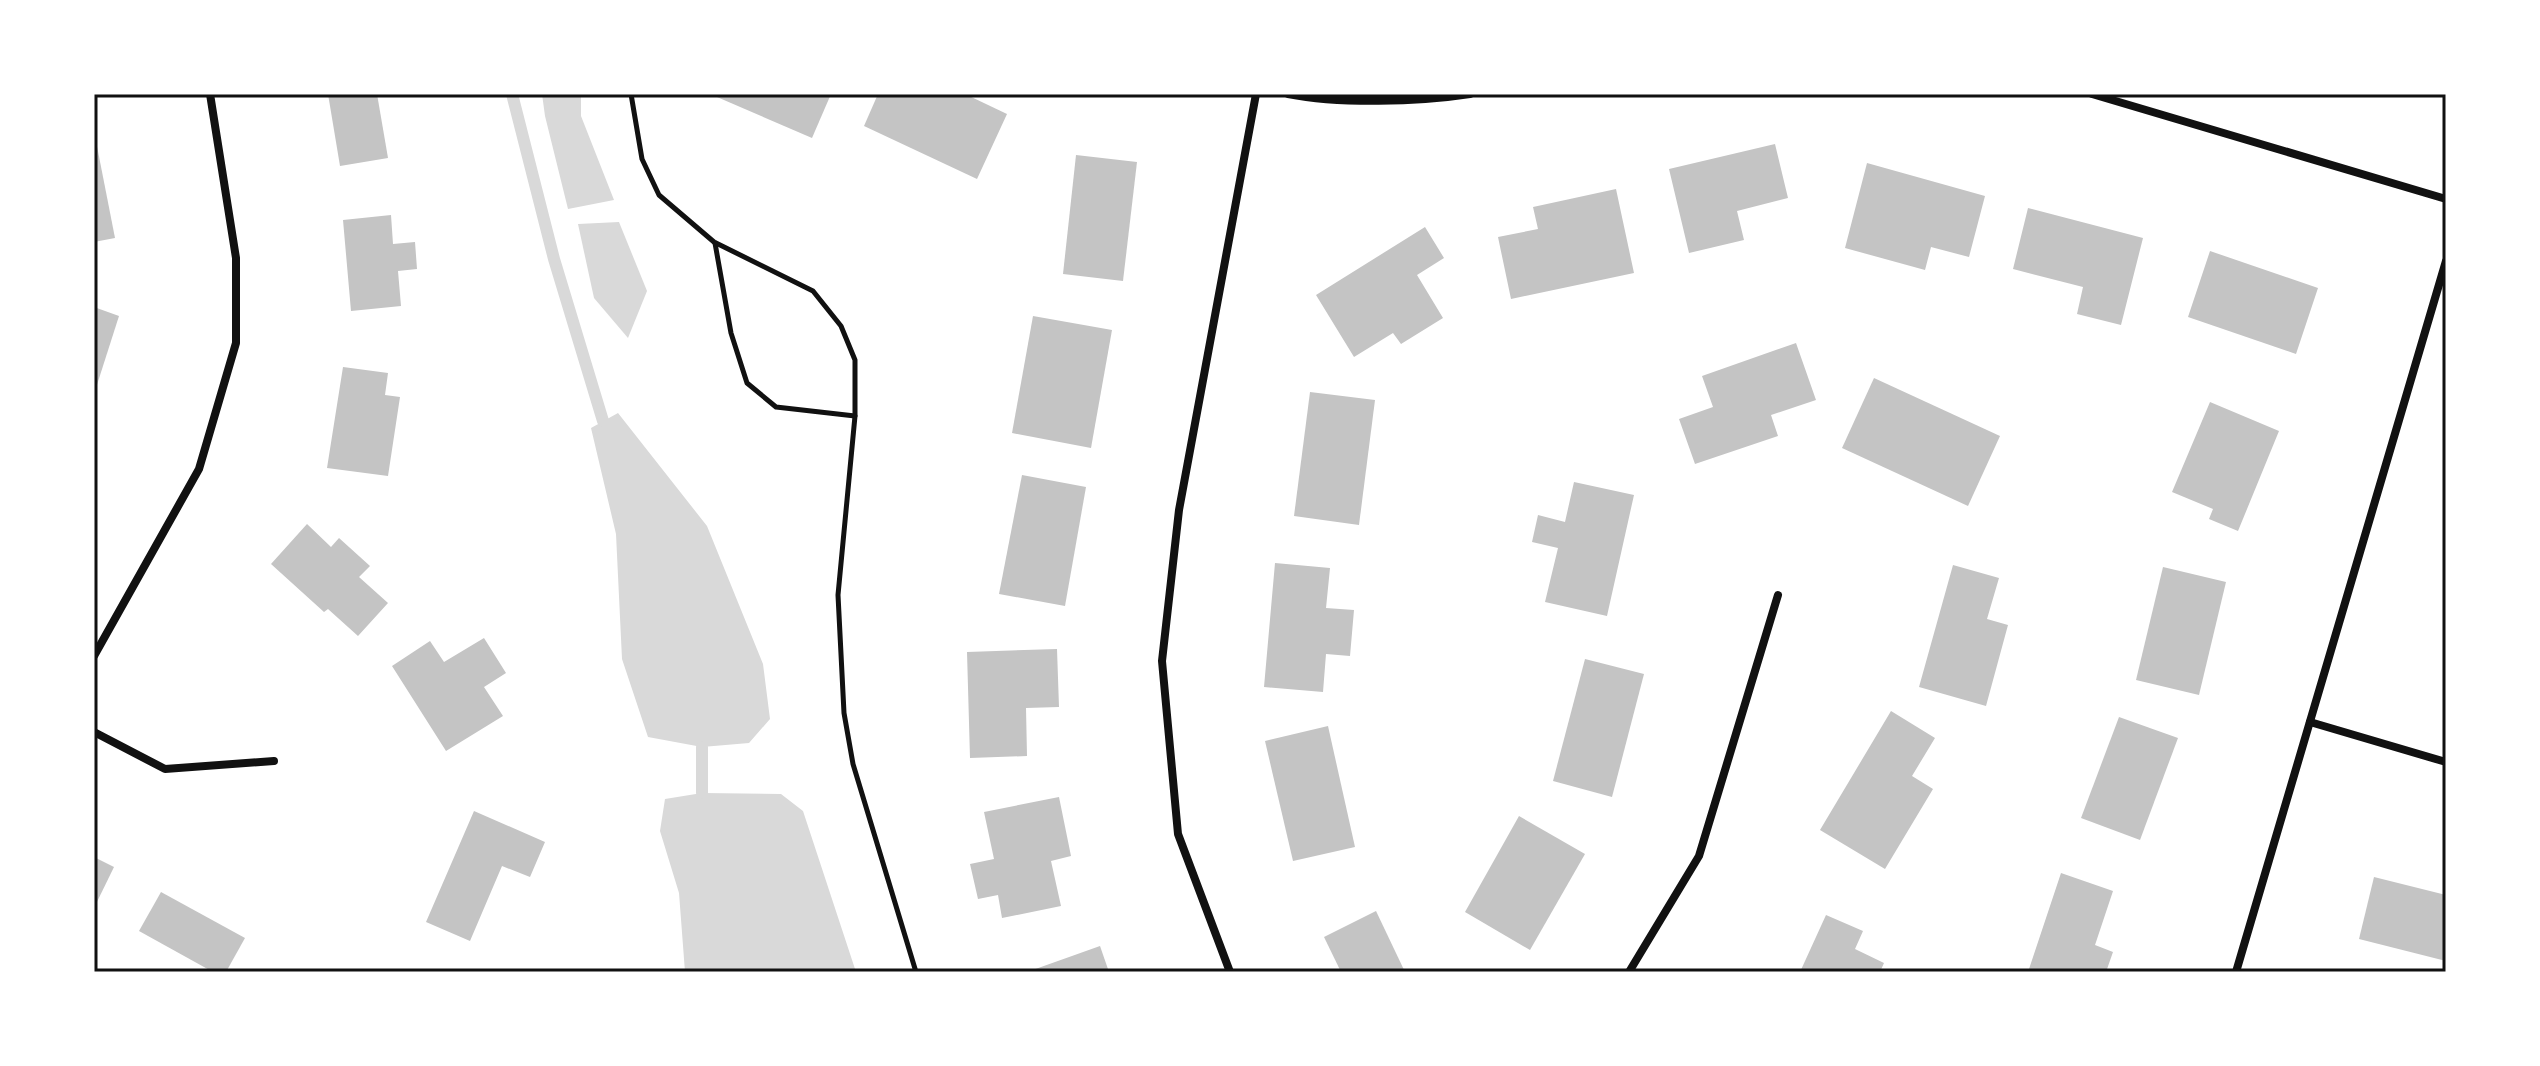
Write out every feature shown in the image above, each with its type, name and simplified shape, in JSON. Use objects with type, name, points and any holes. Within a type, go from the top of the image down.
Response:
[{"type":"street","points":[[94,656],[199,469],[236,343],[236,258],[210,94]]},
{"type":"street","points":[[1230,972],[1178,834],[1162,661],[1179,510],[1256,94]]},
{"type":"street","points":[[1288,94],[1314,99],[1437,99],[1470,94]]},
{"type":"street","points":[[2092,94],[2446,199]]},
{"type":"street","points":[[2236,972],[2446,261]]},
{"type":"street","points":[[1629,972],[1699,856],[1778,595]]},
{"type":"street","points":[[2310,722],[2446,762]]},
{"type":"street","points":[[94,732],[165,769],[274,761]]},
{"type":"path","points":[[631,94],[642,159],[659,195],[714,242],[813,291],[841,326],[855,360],[855,416],[838,595],[844,713],[853,764],[916,972]]},
{"type":"path","points":[[714,242],[731,333],[747,383],[776,407],[855,416]]},
{"type":"shaded area","points":[[542,94],[581,94],[581,116],[614,200],[568,209]]},
{"type":"shaded area","points":[[619,222],[647,291],[628,338],[594,298],[578,224]]},
{"type":"shaded area","points":[[618,413],[707,526],[763,664],[770,719],[749,743],[702,747],[648,737],[622,659],[616,534],[591,428]]},
{"type":"shaded area","points":[[702,793],[781,794],[803,811],[856,972],[685,972],[679,893],[660,831],[665,799]]},
{"type":"building","points":[[328,94],[377,94],[388,158],[340,166]]},
{"type":"building","points":[[710,94],[831,94],[812,138]]},
{"type":"building","points":[[878,94],[965,94],[1007,114],[977,179],[864,126]]},
{"type":"building","points":[[94,131],[115,238],[94,242]]},
{"type":"building","points":[[1775,144],[1788,198],[1737,211],[1744,240],[1689,253],[1669,169]]},
{"type":"building","points":[[1076,155],[1137,162],[1123,281],[1063,274]]},
{"type":"building","points":[[1867,163],[1985,196],[1969,257],[1931,247],[1925,270],[1845,248]]},
{"type":"building","points":[[1616,189],[1634,273],[1511,299],[1498,237],[1538,229],[1533,207]]},
{"type":"building","points":[[2028,208],[2143,238],[2121,325],[2077,314],[2083,287],[2013,269]]},
{"type":"building","points":[[391,215],[393,244],[415,242],[417,269],[398,271],[401,306],[351,311],[343,220]]},
{"type":"building","points":[[1425,227],[1444,258],[1417,275],[1443,318],[1401,344],[1393,333],[1354,357],[1316,295]]},
{"type":"building","points":[[2210,251],[2318,288],[2296,354],[2188,317]]},
{"type":"building","points":[[94,307],[119,316],[95,391],[94,390]]},
{"type":"building","points":[[1033,316],[1112,330],[1091,448],[1012,433]]},
{"type":"building","points":[[1796,343],[1816,400],[1771,415],[1778,436],[1695,464],[1679,419],[1713,407],[1702,376]]},
{"type":"building","points":[[343,367],[388,373],[385,395],[400,397],[388,476],[327,468]]},
{"type":"building","points":[[1874,378],[2000,436],[1968,506],[1842,448]]},
{"type":"building","points":[[1310,392],[1375,400],[1359,525],[1294,516]]},
{"type":"building","points":[[2210,402],[2279,431],[2238,531],[2209,519],[2213,509],[2172,492]]},
{"type":"building","points":[[1022,475],[1086,487],[1065,606],[999,594]]},
{"type":"building","points":[[1574,482],[1634,495],[1607,616],[1545,602],[1558,548],[1532,542],[1538,515],[1565,522]]},
{"type":"building","points":[[307,524],[331,547],[339,538],[370,566],[359,577],[388,603],[358,636],[328,609],[324,612],[271,564]]},
{"type":"building","points":[[1275,563],[1330,568],[1326,608],[1354,610],[1350,656],[1326,654],[1323,692],[1264,687]]},
{"type":"building","points":[[1953,565],[1999,578],[1987,619],[2008,625],[1986,706],[1919,687]]},
{"type":"building","points":[[2163,567],[2226,582],[2199,695],[2136,680]]},
{"type":"building","points":[[484,638],[506,673],[484,687],[503,716],[446,751],[392,666],[430,641],[444,662]]},
{"type":"building","points":[[1057,649],[1059,707],[1026,708],[1027,756],[970,758],[967,652]]},
{"type":"building","points":[[1585,659],[1644,674],[1612,797],[1553,781]]},
{"type":"building","points":[[1891,711],[1935,738],[1912,776],[1933,789],[1885,869],[1820,830]]},
{"type":"building","points":[[2119,717],[2178,738],[2140,840],[2081,818]]},
{"type":"building","points":[[1328,726],[1355,847],[1293,861],[1265,741]]},
{"type":"building","points":[[1059,797],[1071,856],[1051,861],[1061,906],[1002,918],[998,895],[978,899],[970,864],[994,859],[984,812]]},
{"type":"building","points":[[474,811],[545,842],[530,877],[502,866],[470,941],[426,922]]},
{"type":"building","points":[[1519,816],[1585,854],[1530,950],[1465,912]]},
{"type":"building","points":[[94,857],[114,867],[94,908]]},
{"type":"building","points":[[2061,873],[2113,891],[2095,945],[2113,952],[2106,972],[2028,972]]},
{"type":"building","points":[[2374,877],[2446,895],[2446,961],[2359,939]]},
{"type":"building","points":[[161,892],[245,938],[226,972],[213,972],[139,931]]},
{"type":"building","points":[[1376,911],[1405,972],[1341,972],[1324,937]]},
{"type":"building","points":[[1826,915],[1863,931],[1855,949],[1884,963],[1880,972],[1800,972]]},
{"type":"building","points":[[1100,946],[1109,972],[1027,972]]},
{"type":"waterway","points":[[512,94],[554,259],[603,421]]},
{"type":"waterway","points":[[702,747],[702,793]]}]
